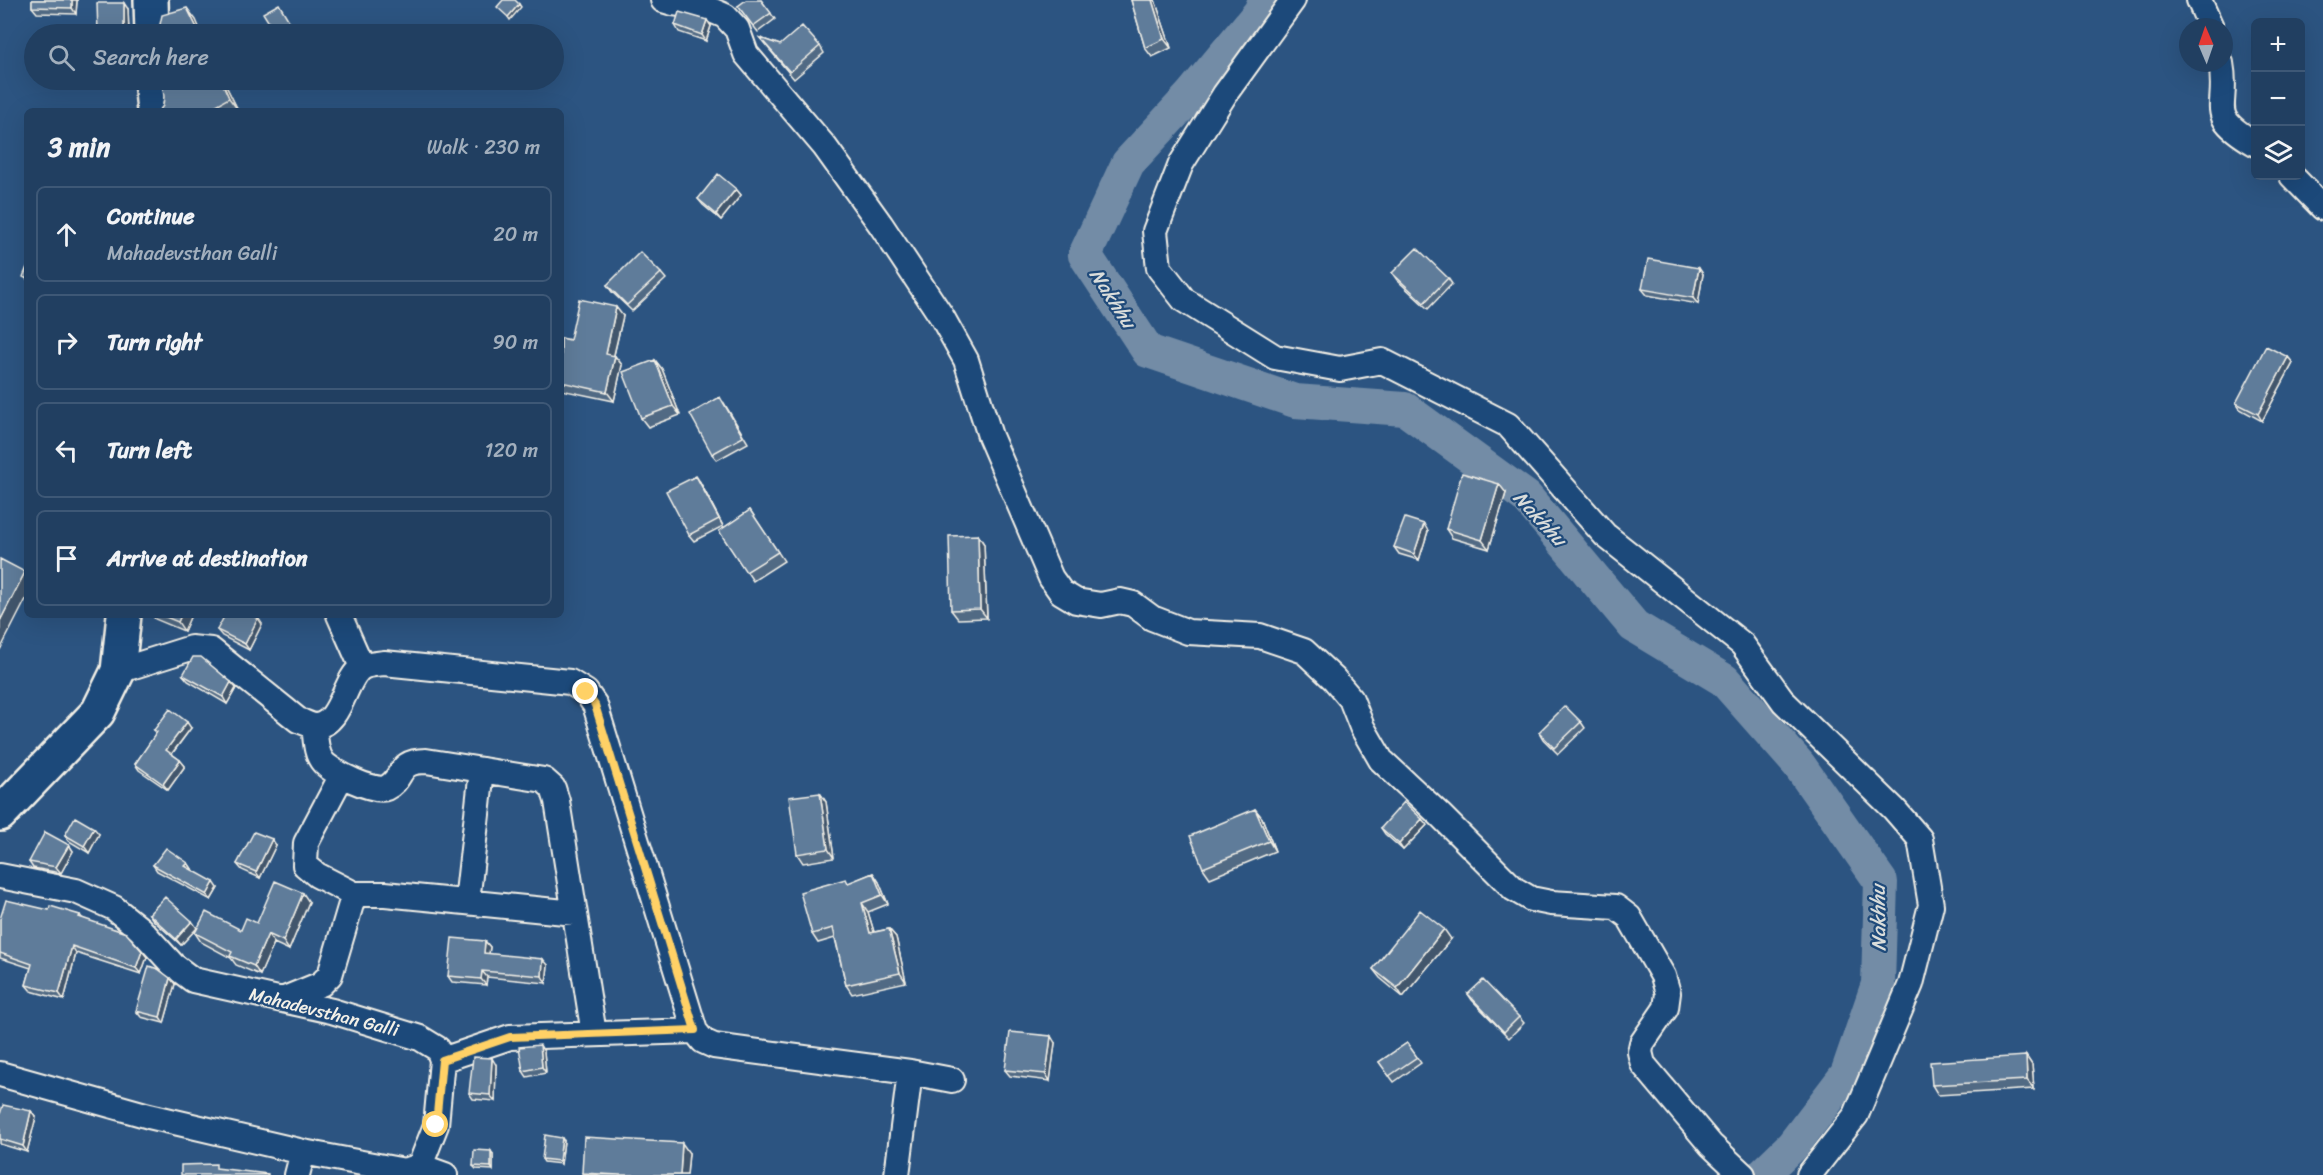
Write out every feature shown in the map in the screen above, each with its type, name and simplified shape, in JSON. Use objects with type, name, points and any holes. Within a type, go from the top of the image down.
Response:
[{"type":"main road","points":[[151,0],[152,24]]},
{"type":"main road","points":[[152,90],[154,108]]},
{"type":"main road","points":[[0,814],[98,712],[117,671],[124,618]]},
{"type":"street","points":[[663,0],[704,7],[725,16],[737,29],[746,54],[825,147],[881,225],[942,317],[966,360],[990,436],[1051,578],[1061,592],[1076,601],[1101,604],[1120,601],[1133,604],[1152,618],[1188,632],[1260,636],[1304,651],[1334,679],[1351,699],[1362,727],[1381,760],[1514,889],[1531,898],[1551,903],[1616,907],[1629,917],[1663,976],[1668,993],[1666,1008],[1641,1043],[1640,1052],[1643,1064],[1711,1144],[1743,1175]]},
{"type":"street","points":[[1293,0],[1225,94],[1182,164],[1155,231],[1159,268],[1184,300],[1275,357],[1341,369],[1382,361],[1508,425],[1605,535],[1742,644],[1784,702],[1894,808],[1920,839],[1931,905],[1911,984],[1856,1115],[1809,1175]]},
{"type":"street","points":[[2199,0],[2207,18]]},
{"type":"street","points":[[2221,72],[2223,116],[2235,132],[2251,141]]},
{"type":"street","points":[[2296,180],[2323,208]]},
{"type":"street","points":[[340,618],[362,667]]},
{"type":"street","points":[[117,671],[191,648],[211,650],[298,720],[314,726],[324,724],[338,708],[355,674],[362,667],[384,663],[570,682],[586,692],[595,705],[695,1030],[703,1041],[714,1046],[910,1072],[952,1080]]},
{"type":"street","points":[[314,726],[318,753],[323,763],[342,775],[380,789],[388,787],[404,766],[414,761],[544,780],[553,788],[557,801],[594,1034]]},
{"type":"street","points":[[466,902],[482,770]]},
{"type":"street","points":[[342,775],[306,843],[305,865],[317,875],[354,894],[385,894],[575,913]]},
{"type":"street","name":"Mahadevsthan Galli","points":[[0,876],[76,891],[114,908],[140,929],[173,965],[193,980],[332,1011],[420,1038],[438,1049],[442,1060]]},
{"type":"street","points":[[282,1000],[321,984],[330,975],[354,894]]},
{"type":"street","points":[[420,1166],[436,1125],[442,1060],[510,1037],[695,1030]]},
{"type":"street","points":[[897,1175],[910,1072]]},
{"type":"street","points":[[0,1074],[149,1116],[395,1173],[420,1166],[445,1175]]},
{"type":"street","points":[[297,1175],[303,1152]]},
{"type":"building","points":[[32,0],[72,0],[72,8],[32,7]]},
{"type":"building","points":[[503,0],[515,0],[519,4],[508,17],[497,7]]},
{"type":"building","points":[[746,0],[761,0],[771,13],[753,26],[738,6]]},
{"type":"building","points":[[1131,0],[1152,0],[1164,39],[1145,48]]},
{"type":"building","points":[[97,3],[124,3],[124,24],[98,24]]},
{"type":"building","points":[[279,4],[291,24],[270,24],[263,13]]},
{"type":"building","points":[[187,8],[195,24],[160,24],[162,15]]},
{"type":"building","points":[[679,12],[707,20],[702,35],[675,25]]},
{"type":"building","points":[[802,26],[820,46],[790,72],[760,38],[780,45]]},
{"type":"building","points":[[163,90],[225,90],[229,98],[211,108],[161,108]]},
{"type":"building","points":[[718,174],[736,189],[716,214],[698,199]]},
{"type":"building","points":[[1417,248],[1448,278],[1424,303],[1392,273]]},
{"type":"building","points":[[640,252],[661,273],[627,305],[607,285]]},
{"type":"building","points":[[1648,259],[1699,268],[1693,298],[1642,289]]},
{"type":"building","points":[[579,299],[616,307],[606,354],[615,356],[607,392],[564,383],[564,339],[570,340]]},
{"type":"building","points":[[2266,346],[2288,357],[2258,414],[2236,403]]},
{"type":"building","points":[[655,360],[673,406],[641,418],[623,372]]},
{"type":"building","points":[[720,397],[743,437],[712,454],[690,414]]},
{"type":"building","points":[[1462,473],[1499,484],[1482,540],[1446,529]]},
{"type":"building","points":[[696,476],[719,519],[689,535],[666,491]]},
{"type":"building","points":[[750,510],[778,552],[746,572],[719,531]]},
{"type":"building","points":[[1405,518],[1424,524],[1414,554],[1394,547]]},
{"type":"building","points":[[978,535],[980,609],[951,610],[949,536]]},
{"type":"building","points":[[0,559],[24,571],[24,574],[0,621]]},
{"type":"building","points":[[168,618],[180,618],[178,622]]},
{"type":"building","points":[[223,618],[258,618],[245,644],[217,630]]},
{"type":"building","points":[[193,657],[201,657],[231,682],[223,697],[183,675]]},
{"type":"building","points":[[1565,706],[1581,722],[1554,748],[1539,732]]},
{"type":"building","points":[[170,709],[187,722],[166,750],[180,760],[163,784],[135,764],[157,732],[154,730]]},
{"type":"building","points":[[820,793],[828,849],[797,854],[789,797]]},
{"type":"building","points":[[1404,802],[1422,819],[1399,844],[1381,828]]},
{"type":"building","points":[[1255,809],[1269,841],[1203,868],[1190,836]]},
{"type":"building","points":[[75,817],[94,828],[84,846],[65,835]]},
{"type":"building","points":[[45,832],[69,845],[56,867],[29,862]]},
{"type":"building","points":[[254,832],[272,839],[256,872],[237,864]]},
{"type":"building","points":[[166,848],[188,863],[185,866],[214,882],[207,895],[153,865]]},
{"type":"building","points":[[873,873],[882,895],[862,903],[870,933],[889,929],[900,973],[846,985],[833,928],[812,934],[800,892],[846,879],[848,883]]},
{"type":"building","points":[[275,881],[303,893],[283,941],[268,934],[254,966],[230,956],[232,952],[195,933],[206,912],[241,930],[246,918],[257,923]]},
{"type":"building","points":[[165,897],[192,921],[176,939],[149,914]]},
{"type":"building","points":[[6,900],[49,910],[50,906],[126,933],[142,951],[136,968],[72,946],[59,993],[26,985],[32,964],[0,953],[0,919]]},
{"type":"building","points":[[1420,910],[1444,929],[1397,988],[1373,969]]},
{"type":"building","points":[[452,938],[485,941],[484,953],[543,959],[542,976],[482,971],[481,979],[448,976]]},
{"type":"building","points":[[149,966],[158,969],[170,978],[160,1017],[136,1011]]},
{"type":"building","points":[[1483,980],[1519,1017],[1504,1032],[1468,994]]},
{"type":"building","points":[[1010,1032],[1051,1036],[1046,1074],[1005,1070]]},
{"type":"building","points":[[1407,1043],[1417,1057],[1389,1076],[1379,1062]]},
{"type":"building","points":[[540,1045],[542,1067],[523,1071],[519,1047]]},
{"type":"building","points":[[2026,1056],[2027,1080],[1932,1085],[1930,1062]]},
{"type":"building","points":[[473,1057],[492,1058],[490,1095],[469,1093]]},
{"type":"building","points":[[3,1105],[31,1111],[23,1146],[0,1139],[0,1114]]},
{"type":"building","points":[[545,1135],[562,1138],[559,1161],[542,1159]]},
{"type":"building","points":[[584,1137],[682,1143],[680,1175],[582,1173]]},
{"type":"building","points":[[474,1150],[491,1151],[491,1167],[473,1166]]},
{"type":"building","points":[[216,1164],[216,1168],[268,1175],[181,1175],[181,1165]]},
{"type":"waterway","name":"Nakhhu","points":[[1265,0],[1260,12],[1191,95],[1128,163],[1085,255],[1148,351],[1295,401],[1405,409],[1526,497],[1634,626],[1724,680],[1799,765],[1881,882],[1878,984],[1847,1074],[1792,1146],[1762,1175]]},
{"type":"route","points":[[436,1125],[442,1060],[510,1037],[695,1030],[595,705],[586,692]]}]
